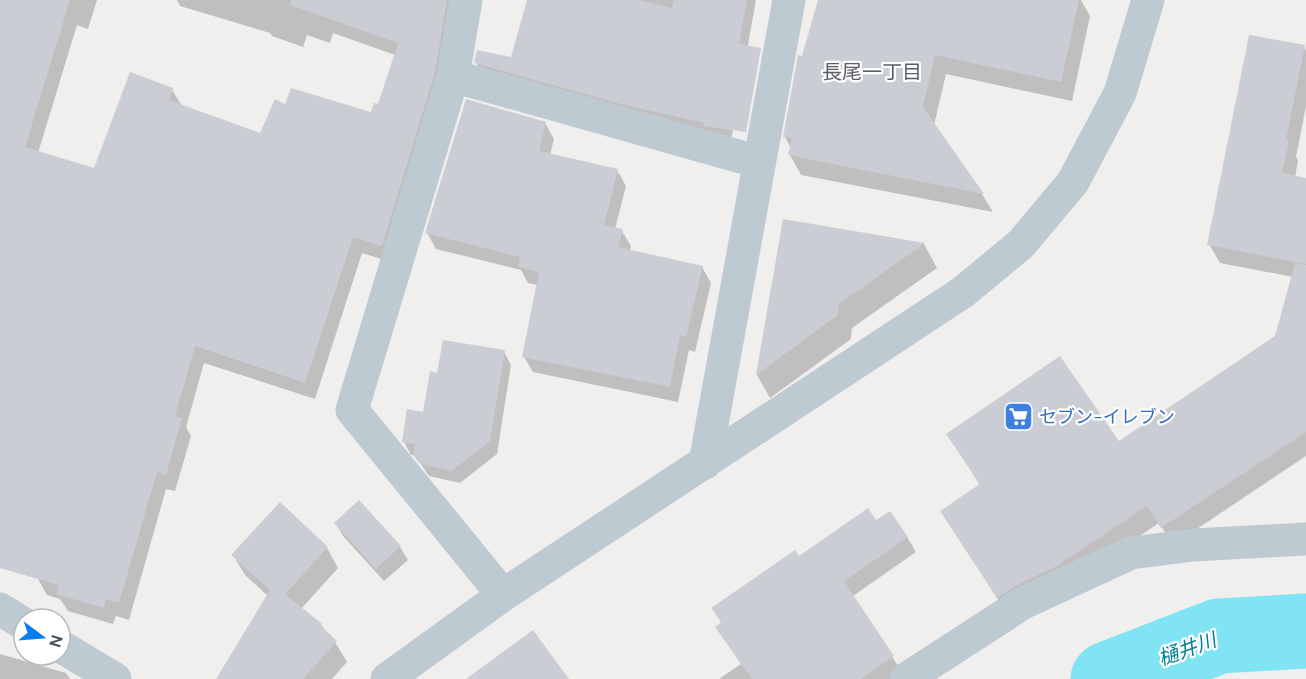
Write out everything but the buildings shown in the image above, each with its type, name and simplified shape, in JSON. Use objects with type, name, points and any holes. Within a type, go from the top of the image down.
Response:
[{"type":"street","points":[[466,0],[453,76],[352,410],[503,595]]},
{"type":"street","points":[[705,463],[789,0]]},
{"type":"street","points":[[387,679],[503,595],[963,292],[1021,243],[1073,182],[1120,93],[1148,0]]},
{"type":"street","points":[[453,76],[759,162]]},
{"type":"street","points":[[906,679],[1023,603],[1131,553],[1192,545],[1306,539]]},
{"type":"street","points":[[72,653],[115,679]]},
{"type":"waterway","name":"樋井川","points":[[1108,679],[1219,636],[1306,631]]},
{"type":"place","name":"セブン-イレブン","points":[[1018,417]]},
{"type":"district","name":"長尾一丁目","points":[[872,72]]}]
